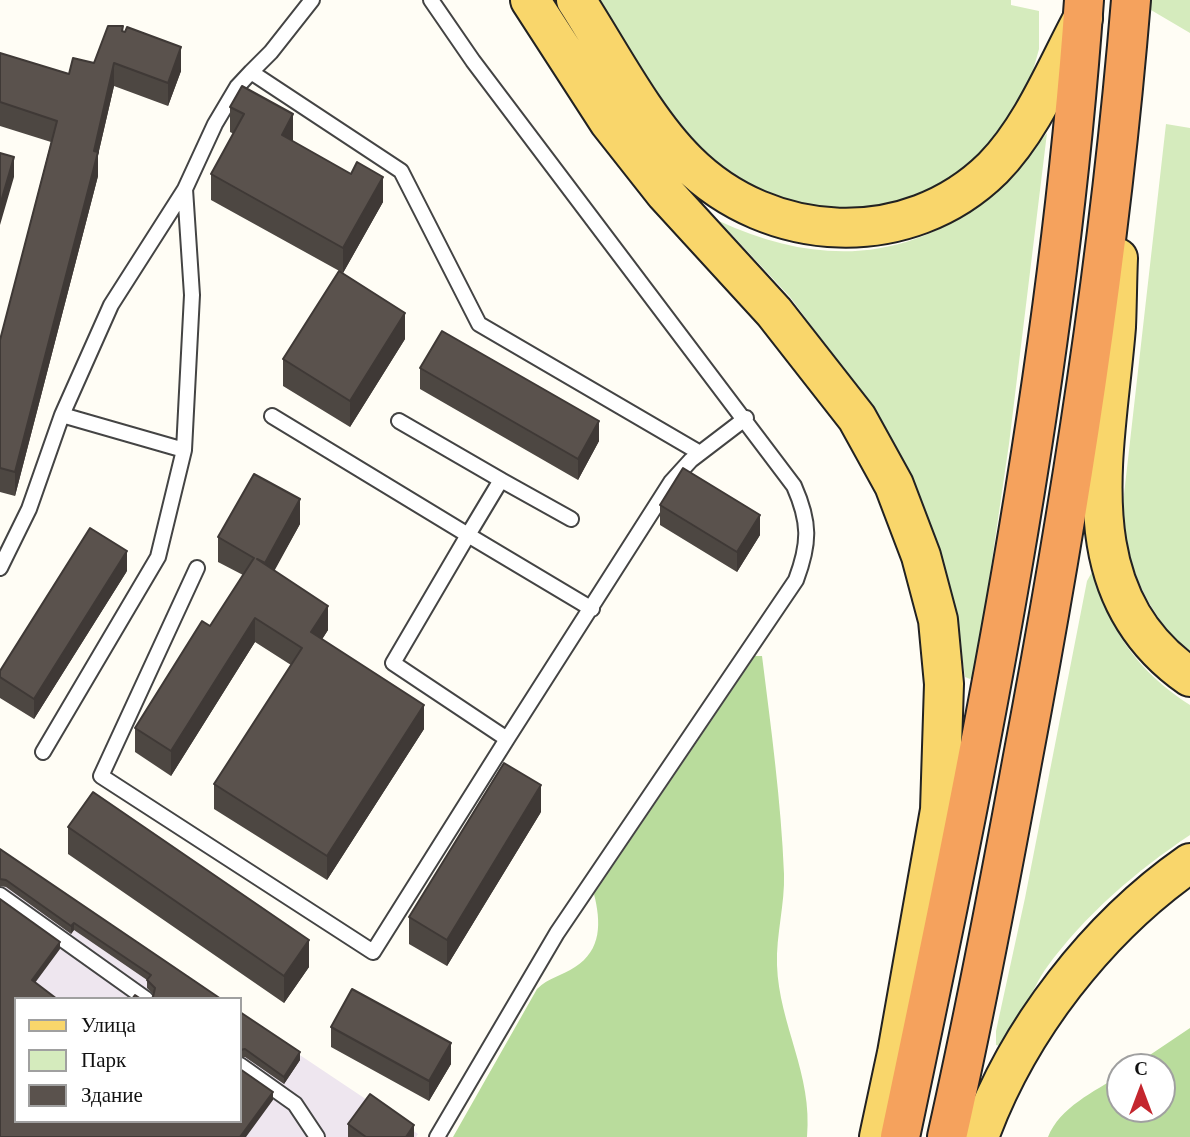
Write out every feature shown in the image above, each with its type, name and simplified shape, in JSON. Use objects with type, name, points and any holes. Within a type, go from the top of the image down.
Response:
[{"type":"highway","points":[[947,1137],[976,1006],[1071,492],[1098,317],[1131,0]]},
{"type":"highway","points":[[900,1137],[1031,453],[1052,299],[1083,9]]},
{"type":"main road","points":[[530,0],[609,122],[665,193],[774,312],[857,418],[894,485],[921,556],[938,620],[944,684],[940,810],[900,1039],[879,1137]]},
{"type":"main road","points":[[576,0],[663,134],[686,162],[732,198],[762,212],[800,225],[837,230],[864,229],[900,221],[935,207],[976,182],[1015,142],[1083,9]]},
{"type":"main road","points":[[1126,56],[1116,327],[1102,441],[1101,518],[1112,569],[1136,620],[1174,666],[1190,677]]},
{"type":"main road","points":[[979,1137],[1007,1076],[1057,996],[1128,914],[1190,863]]},
{"type":"lane","points":[[0,568],[29,509],[62,415],[111,304],[185,189],[215,124],[237,87],[271,52],[312,0]]},
{"type":"lane","points":[[431,0],[473,61],[746,418],[794,486],[801,501],[807,527],[807,552],[796,580],[556,933],[438,1137]]},
{"type":"lane","points":[[251,72],[401,171],[479,324],[700,453]]},
{"type":"lane","points":[[43,752],[158,557],[184,450],[192,295],[185,189]]},
{"type":"lane","points":[[62,415],[184,450]]},
{"type":"lane","points":[[272,416],[592,609]]},
{"type":"lane","points":[[197,568],[101,776],[373,952],[671,482],[700,453],[746,418]]},
{"type":"lane","points":[[399,421],[571,519]]},
{"type":"lane","points":[[501,480],[393,663],[508,739]]},
{"type":"lane","points":[[0,895],[143,997]]},
{"type":"lane","points":[[242,1066],[295,1104],[317,1137]]},
{"type":"shaded area","points":[[0,854],[212,997],[14,997],[14,1123],[242,1123],[242,1016],[418,1134],[416,1137],[0,1137]]},
{"type":"green space","points":[[597,0],[1011,0],[1011,5],[1039,11],[1039,49],[1025,96],[1002,136],[954,181],[874,212],[786,205],[717,165],[673,118]]},
{"type":"green space","points":[[1134,0],[1190,0],[1190,33]]},
{"type":"green space","points":[[1166,124],[1190,128],[1190,655],[1163,624],[1142,590],[1129,553],[1122,512]]},
{"type":"green space","points":[[1047,133],[1009,444],[975,676],[970,679],[965,677],[957,622],[863,395],[790,297],[719,221],[788,245],[856,251],[889,247],[921,237],[954,221],[986,200],[1010,177]]},
{"type":"green space","points":[[1092,572],[1101,586],[1108,612],[1132,653],[1165,687],[1190,705],[1190,835],[1150,863],[1112,895],[1078,930],[1047,967],[1013,1030],[1000,1046],[996,1045],[996,1031],[1087,581]]},
{"type":"green space","points":[[755,656],[762,656],[783,847],[784,885],[777,954],[779,987],[805,1092],[807,1137],[453,1137],[537,989],[575,967],[590,952],[595,944],[598,925],[594,894]]},
{"type":"green space","points":[[1190,1028],[1190,1137],[1048,1137],[1053,1126],[1069,1109],[1106,1084],[1106,1123],[1176,1123],[1176,1053],[1153,1053]]},
{"type":"building","points":[[108,26],[123,26],[122,31],[125,32],[127,27],[181,47],[168,83],[114,63],[94,151],[98,152],[15,472],[0,468],[0,340],[57,121],[0,102],[0,53],[69,74],[73,58],[94,63]]},
{"type":"building","points":[[242,86],[293,114],[282,135],[351,174],[357,162],[383,177],[343,248],[211,174],[244,114],[230,107]]},
{"type":"building","points":[[0,153],[14,157],[0,205]]},
{"type":"building","points":[[339,271],[405,313],[350,401],[283,359]]},
{"type":"building","points":[[442,331],[599,421],[578,459],[420,368]]},
{"type":"building","points":[[683,468],[760,515],[737,552],[660,505]]},
{"type":"building","points":[[254,474],[300,499],[265,563],[257,559],[328,606],[311,632],[424,705],[327,856],[214,784],[302,648],[255,618],[171,751],[135,728],[202,621],[210,626],[254,558],[218,537]]},
{"type":"building","points":[[90,528],[127,551],[34,699],[0,677],[0,671]]},
{"type":"building","points":[[504,763],[541,785],[447,940],[409,917]]},
{"type":"building","points":[[93,792],[309,940],[284,976],[68,827]]},
{"type":"building","points":[[0,849],[218,997],[153,997],[155,988],[147,980],[151,975],[74,923],[71,926],[6,880],[0,879]]},
{"type":"building","points":[[0,899],[60,942],[32,980],[54,997],[14,997],[14,1123],[242,1123],[242,1070],[273,1092],[240,1137],[0,1137]]},
{"type":"building","points":[[352,989],[451,1043],[429,1081],[331,1027]]},
{"type":"building","points":[[242,1013],[300,1052],[284,1077],[245,1049],[242,1050]]},
{"type":"building","points":[[370,1094],[414,1125],[406,1137],[366,1137],[348,1124]]}]
